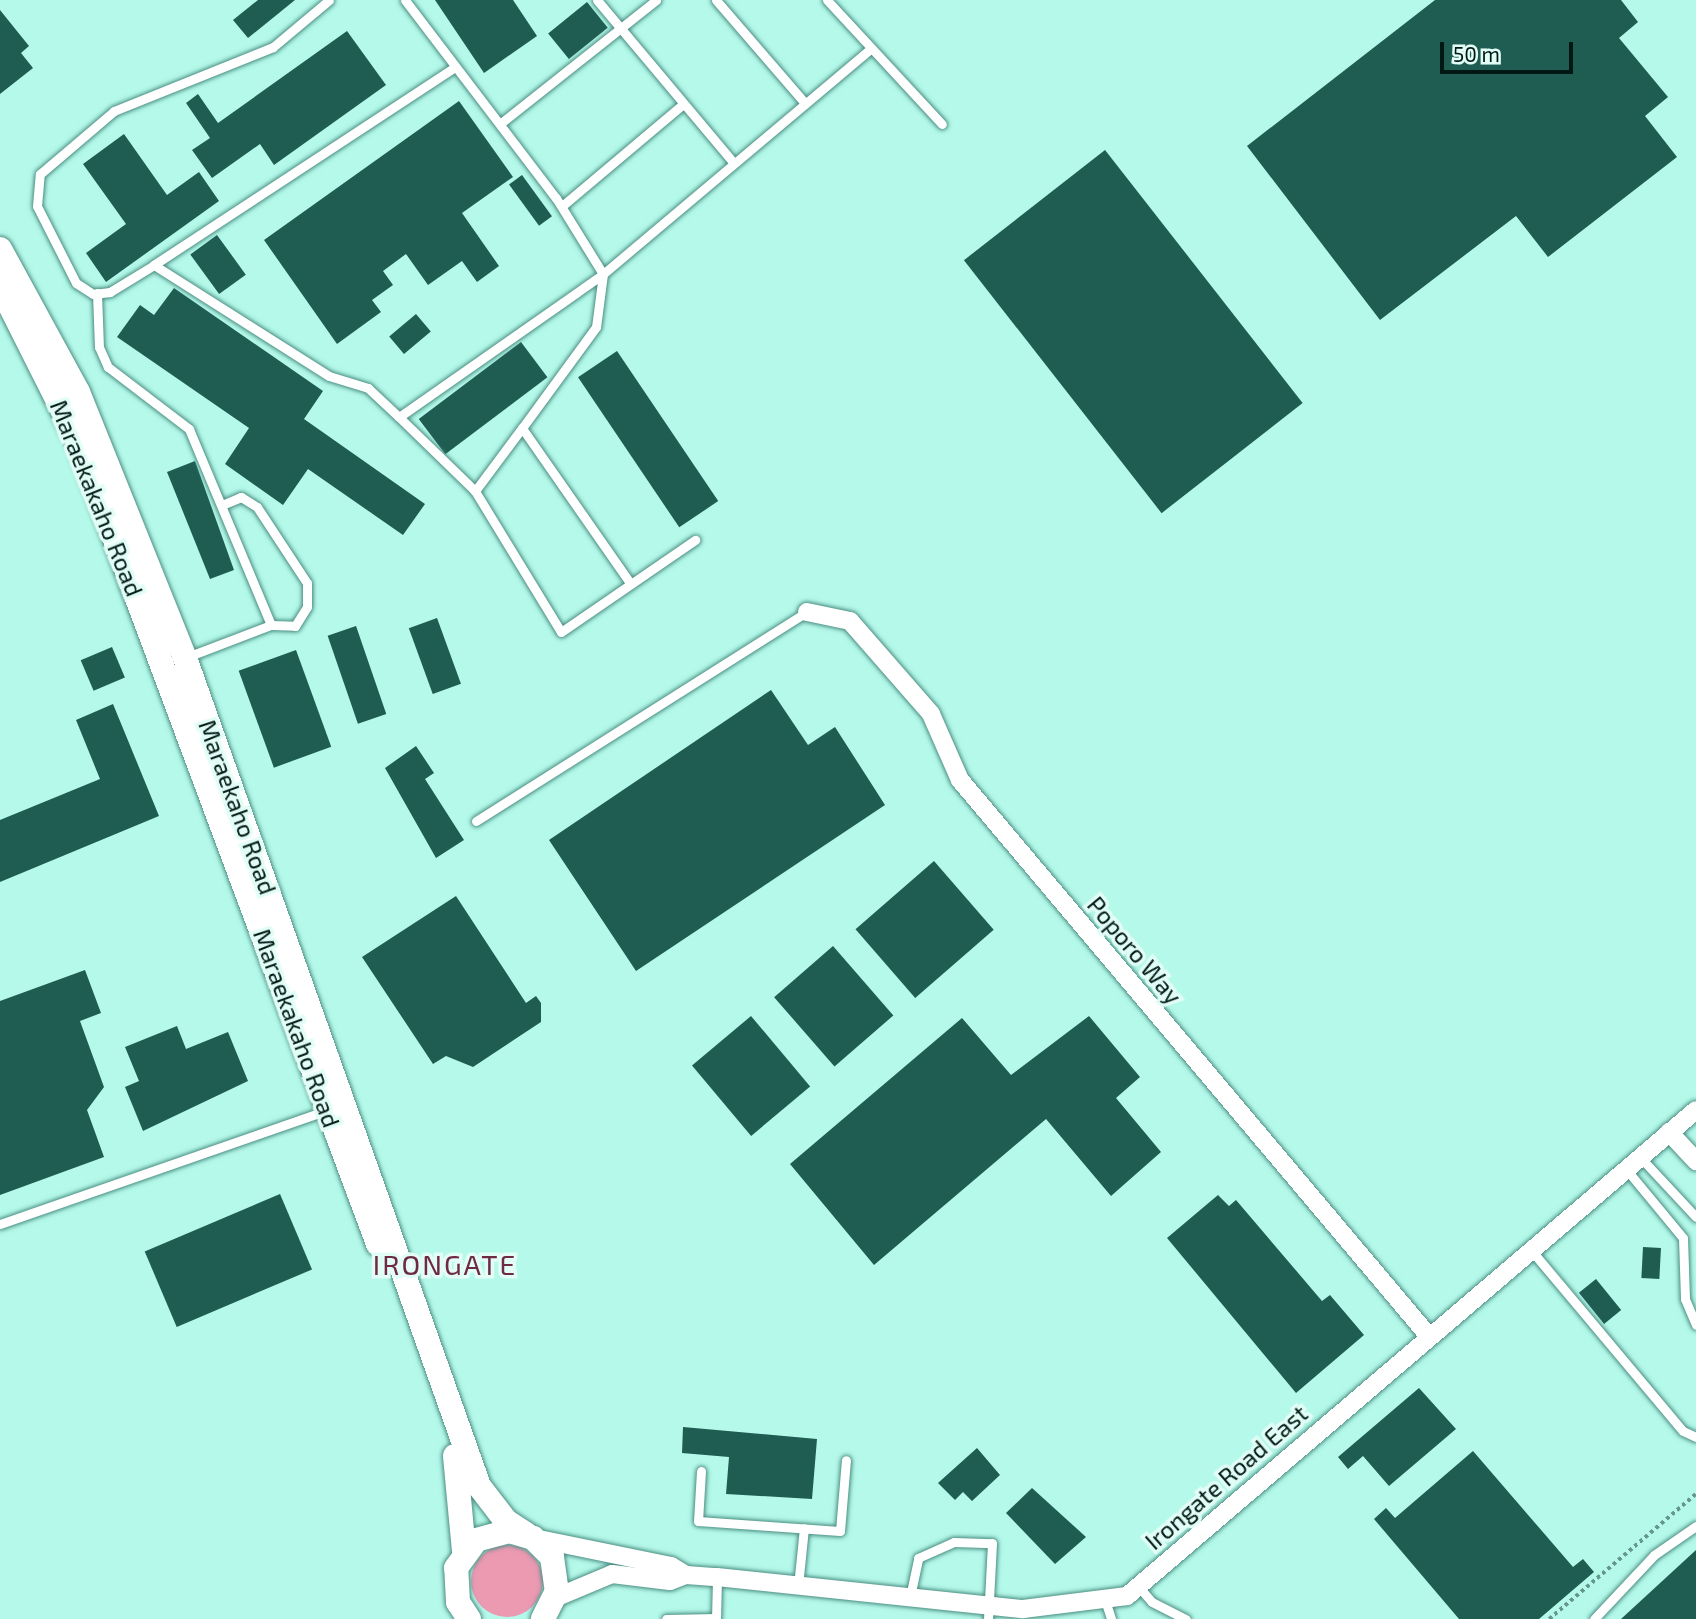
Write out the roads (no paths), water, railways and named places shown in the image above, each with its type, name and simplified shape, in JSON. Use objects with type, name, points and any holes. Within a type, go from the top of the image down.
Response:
[{"type":"main road","name":"Maraekaho Road","points":[[0,249],[78,392],[337,1107]]},
{"type":"main road","name":"Maraekakaho Road","points":[[0,286],[79,443],[174,662]]},
{"type":"main road","name":"Maraekakaho Road","points":[[337,1107],[437,1381],[479,1486],[506,1521],[530,1536],[552,1558],[548,1612]]},
{"type":"main road","points":[[437,1381],[461,1479],[464,1552],[454,1586],[469,1619]]},
{"type":"main road","points":[[464,1552],[492,1532],[530,1536]]},
{"type":"street","name":"Poporo Way","points":[[807,612],[850,621],[922,704],[960,780],[1427,1334]]},
{"type":"street","name":"Irongate Road East","points":[[686,1575],[910,1597],[988,1612],[1023,1609],[1110,1614],[1138,1586],[1427,1334],[1696,1110]]},
{"type":"street","points":[[1670,1132],[1696,1161]]},
{"type":"street","points":[[530,1536],[671,1566],[686,1575]]},
{"type":"street","points":[[548,1612],[612,1574],[670,1581],[686,1575]]},
{"type":"lane","points":[[97,293],[76,283],[57,255],[37,206],[40,174],[114,111],[273,47],[329,0]]},
{"type":"lane","points":[[405,0],[501,122],[562,206],[603,274],[596,327],[475,491]]},
{"type":"lane","points":[[597,0],[733,162]]},
{"type":"lane","points":[[501,122],[656,0]]},
{"type":"lane","points":[[716,0],[805,103]]},
{"type":"lane","points":[[827,0],[869,50],[942,124]]},
{"type":"lane","points":[[399,417],[603,274],[869,50]]},
{"type":"lane","points":[[97,293],[154,265],[455,66]]},
{"type":"lane","points":[[562,206],[683,104]]},
{"type":"lane","points":[[154,265],[330,376],[368,388],[475,491],[561,632],[695,540]]},
{"type":"lane","points":[[97,293],[99,347],[108,367],[189,429],[271,625]]},
{"type":"lane","points":[[522,428],[631,584]]},
{"type":"lane","points":[[174,662],[271,625],[295,626],[307,607],[307,583],[257,506],[241,497],[222,505]]},
{"type":"lane","points":[[476,821],[807,612]]},
{"type":"lane","points":[[0,1224],[337,1107]]},
{"type":"lane","points":[[1640,1157],[1696,1217]]},
{"type":"lane","points":[[1625,1169],[1683,1238],[1685,1299],[1696,1325]]},
{"type":"lane","points":[[1530,1248],[1683,1431],[1696,1437]]},
{"type":"lane","points":[[701,1471],[698,1521],[840,1531],[846,1460]]},
{"type":"lane","points":[[1594,1619],[1654,1555],[1696,1526]]},
{"type":"lane","points":[[798,1586],[804,1528]]},
{"type":"lane","points":[[910,1597],[918,1558],[954,1542],[982,1541],[992,1543],[988,1612]]},
{"type":"lane","points":[[666,1619],[716,1618],[717,1577]]},
{"type":"lane","points":[[1138,1586],[1152,1602],[1186,1619]]},
{"type":"district","name":"IRONGATE","points":[[445,1264]]}]
